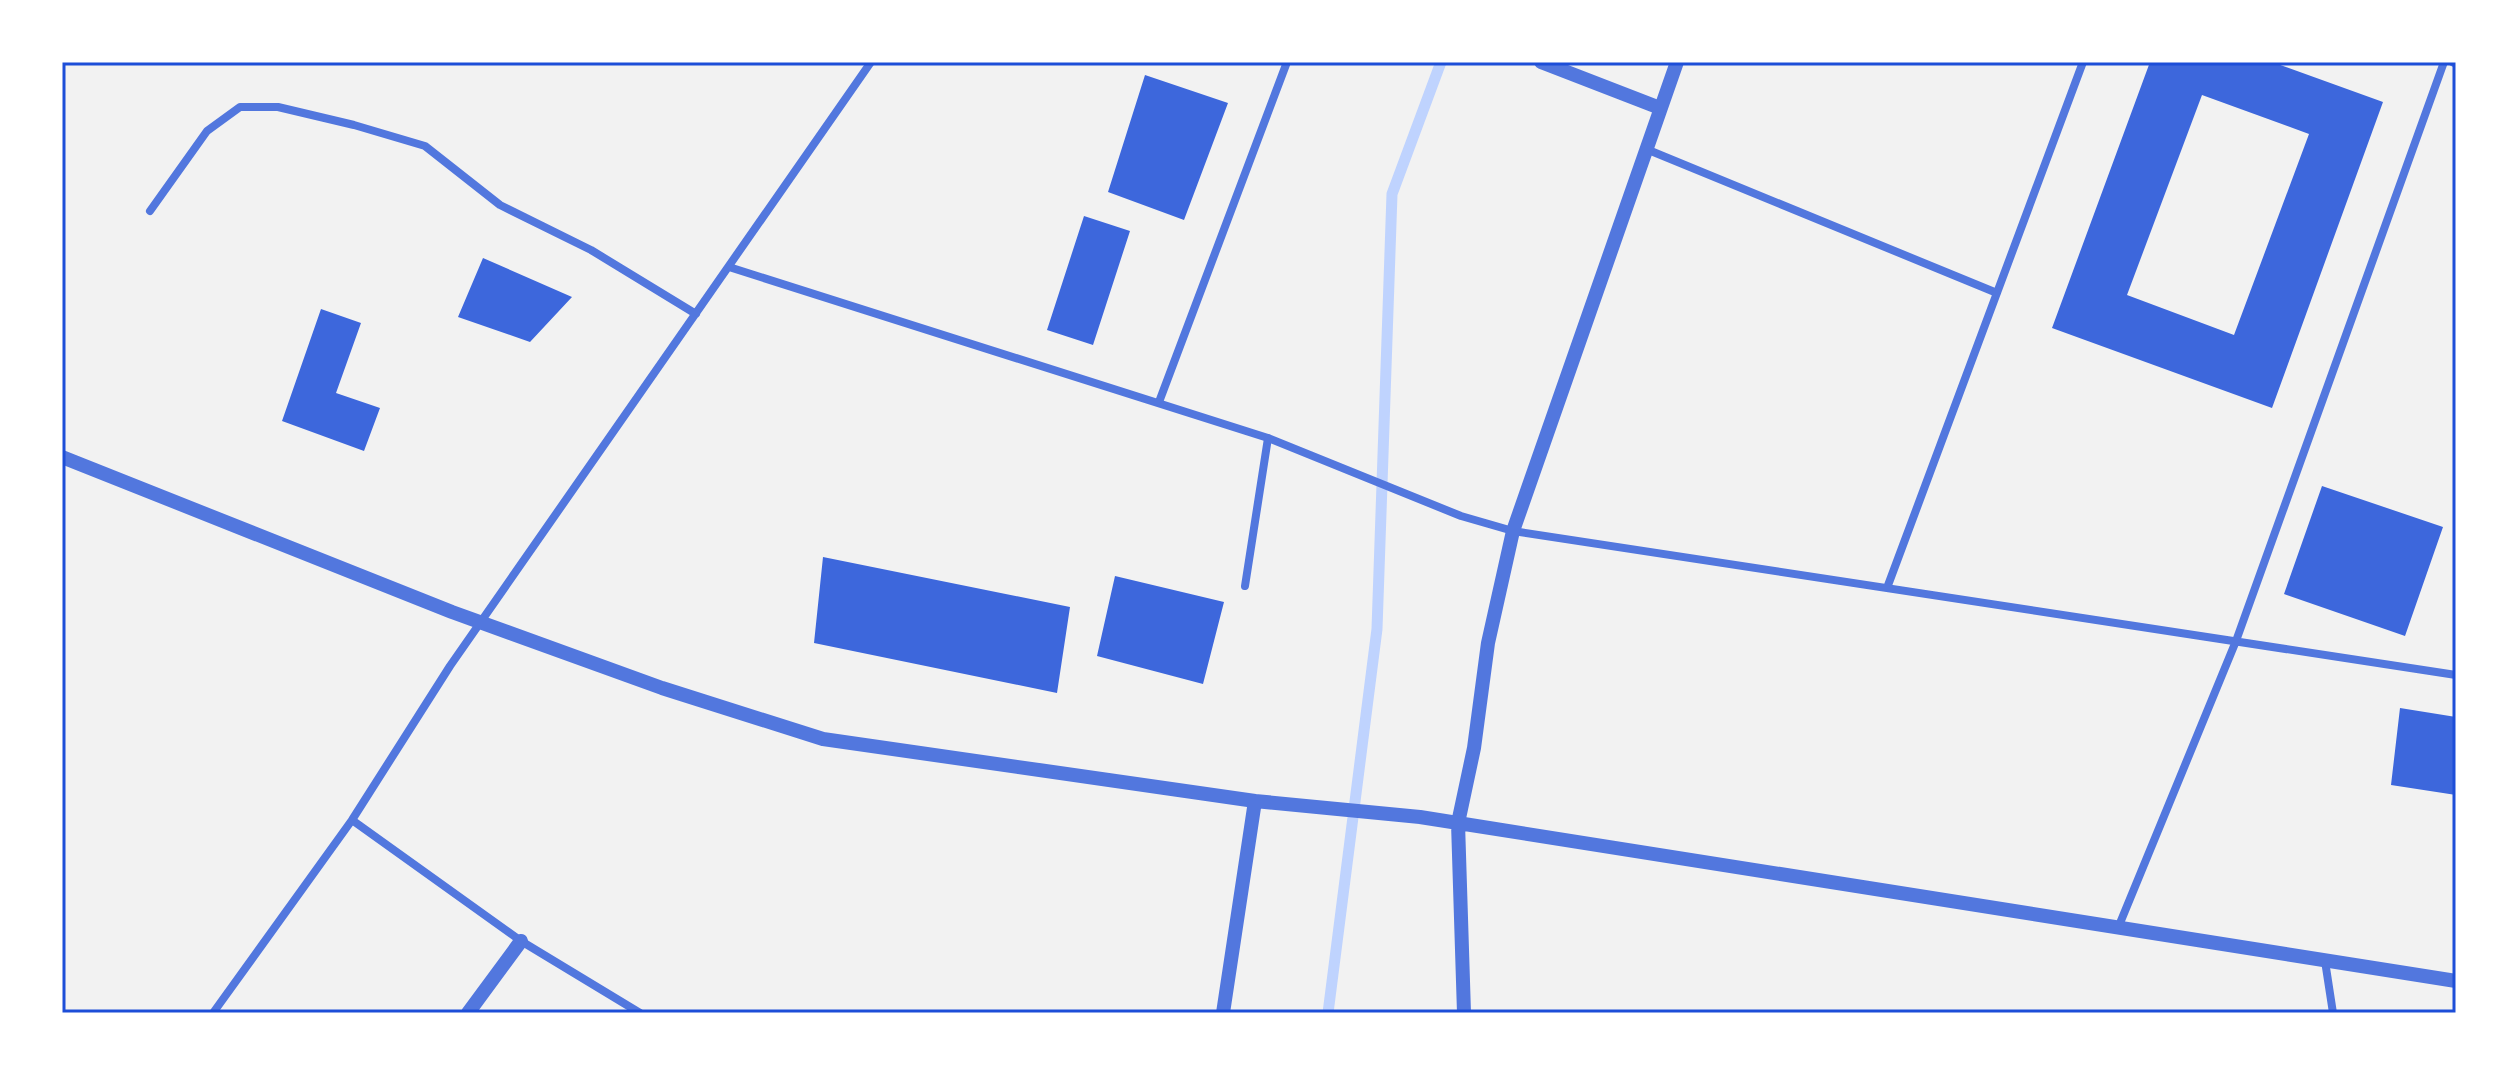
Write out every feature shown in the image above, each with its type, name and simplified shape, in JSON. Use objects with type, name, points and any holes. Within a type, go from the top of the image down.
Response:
[{"type":"street","points":[[213,1013],[352,820],[450,666],[871,62]]},
{"type":"street","points":[[1159,402],[1287,62]]},
{"type":"street","points":[[1541,62],[1660,108]]},
{"type":"street","points":[[1464,1013],[1458,823],[1474,748],[1488,643],[1513,531],[1677,62]]},
{"type":"street","points":[[1887,588],[2083,62]]},
{"type":"street","points":[[2118,928],[2236,641],[2444,62]]},
{"type":"street","points":[[150,211],[207,131],[240,107],[278,107],[425,146],[500,205],[591,250],[696,314]]},
{"type":"street","points":[[1645,149],[1997,293]]},
{"type":"street","points":[[729,267],[1268,438],[1461,516],[1513,531],[2456,675]]},
{"type":"street","points":[[1245,586],[1268,438]]},
{"type":"street","points":[[62,457],[482,622],[662,688],[823,739],[1255,801],[1420,817],[2456,981]]},
{"type":"street","points":[[1223,1013],[1255,801]]},
{"type":"street","points":[[352,820],[521,941],[640,1013]]},
{"type":"street","points":[[468,1013],[521,941]]},
{"type":"street","points":[[2325,961],[2333,1013]]},
{"type":"building","points":[[2150,62],[2272,62],[2383,102],[2272,408],[2052,328]],"holes":[[[2202,95],[2309,134],[2234,335],[2127,295]]]},
{"type":"building","points":[[1145,75],[1228,103],[1184,220],[1108,192]]},
{"type":"building","points":[[1084,216],[1130,231],[1093,345],[1047,330]]},
{"type":"building","points":[[483,258],[572,297],[530,342],[458,317]]},
{"type":"building","points":[[321,309],[361,323],[336,393],[380,408],[364,451],[282,421]]},
{"type":"building","points":[[2322,486],[2443,527],[2405,636],[2284,594]]},
{"type":"building","points":[[823,557],[1070,607],[1057,693],[814,643]]},
{"type":"building","points":[[1115,576],[1224,602],[1203,684],[1097,656]]},
{"type":"building","points":[[2400,708],[2456,717],[2456,795],[2391,785]]},
{"type":"waterway","points":[[1328,1013],[1377,629],[1392,194],[1441,62]]}]
